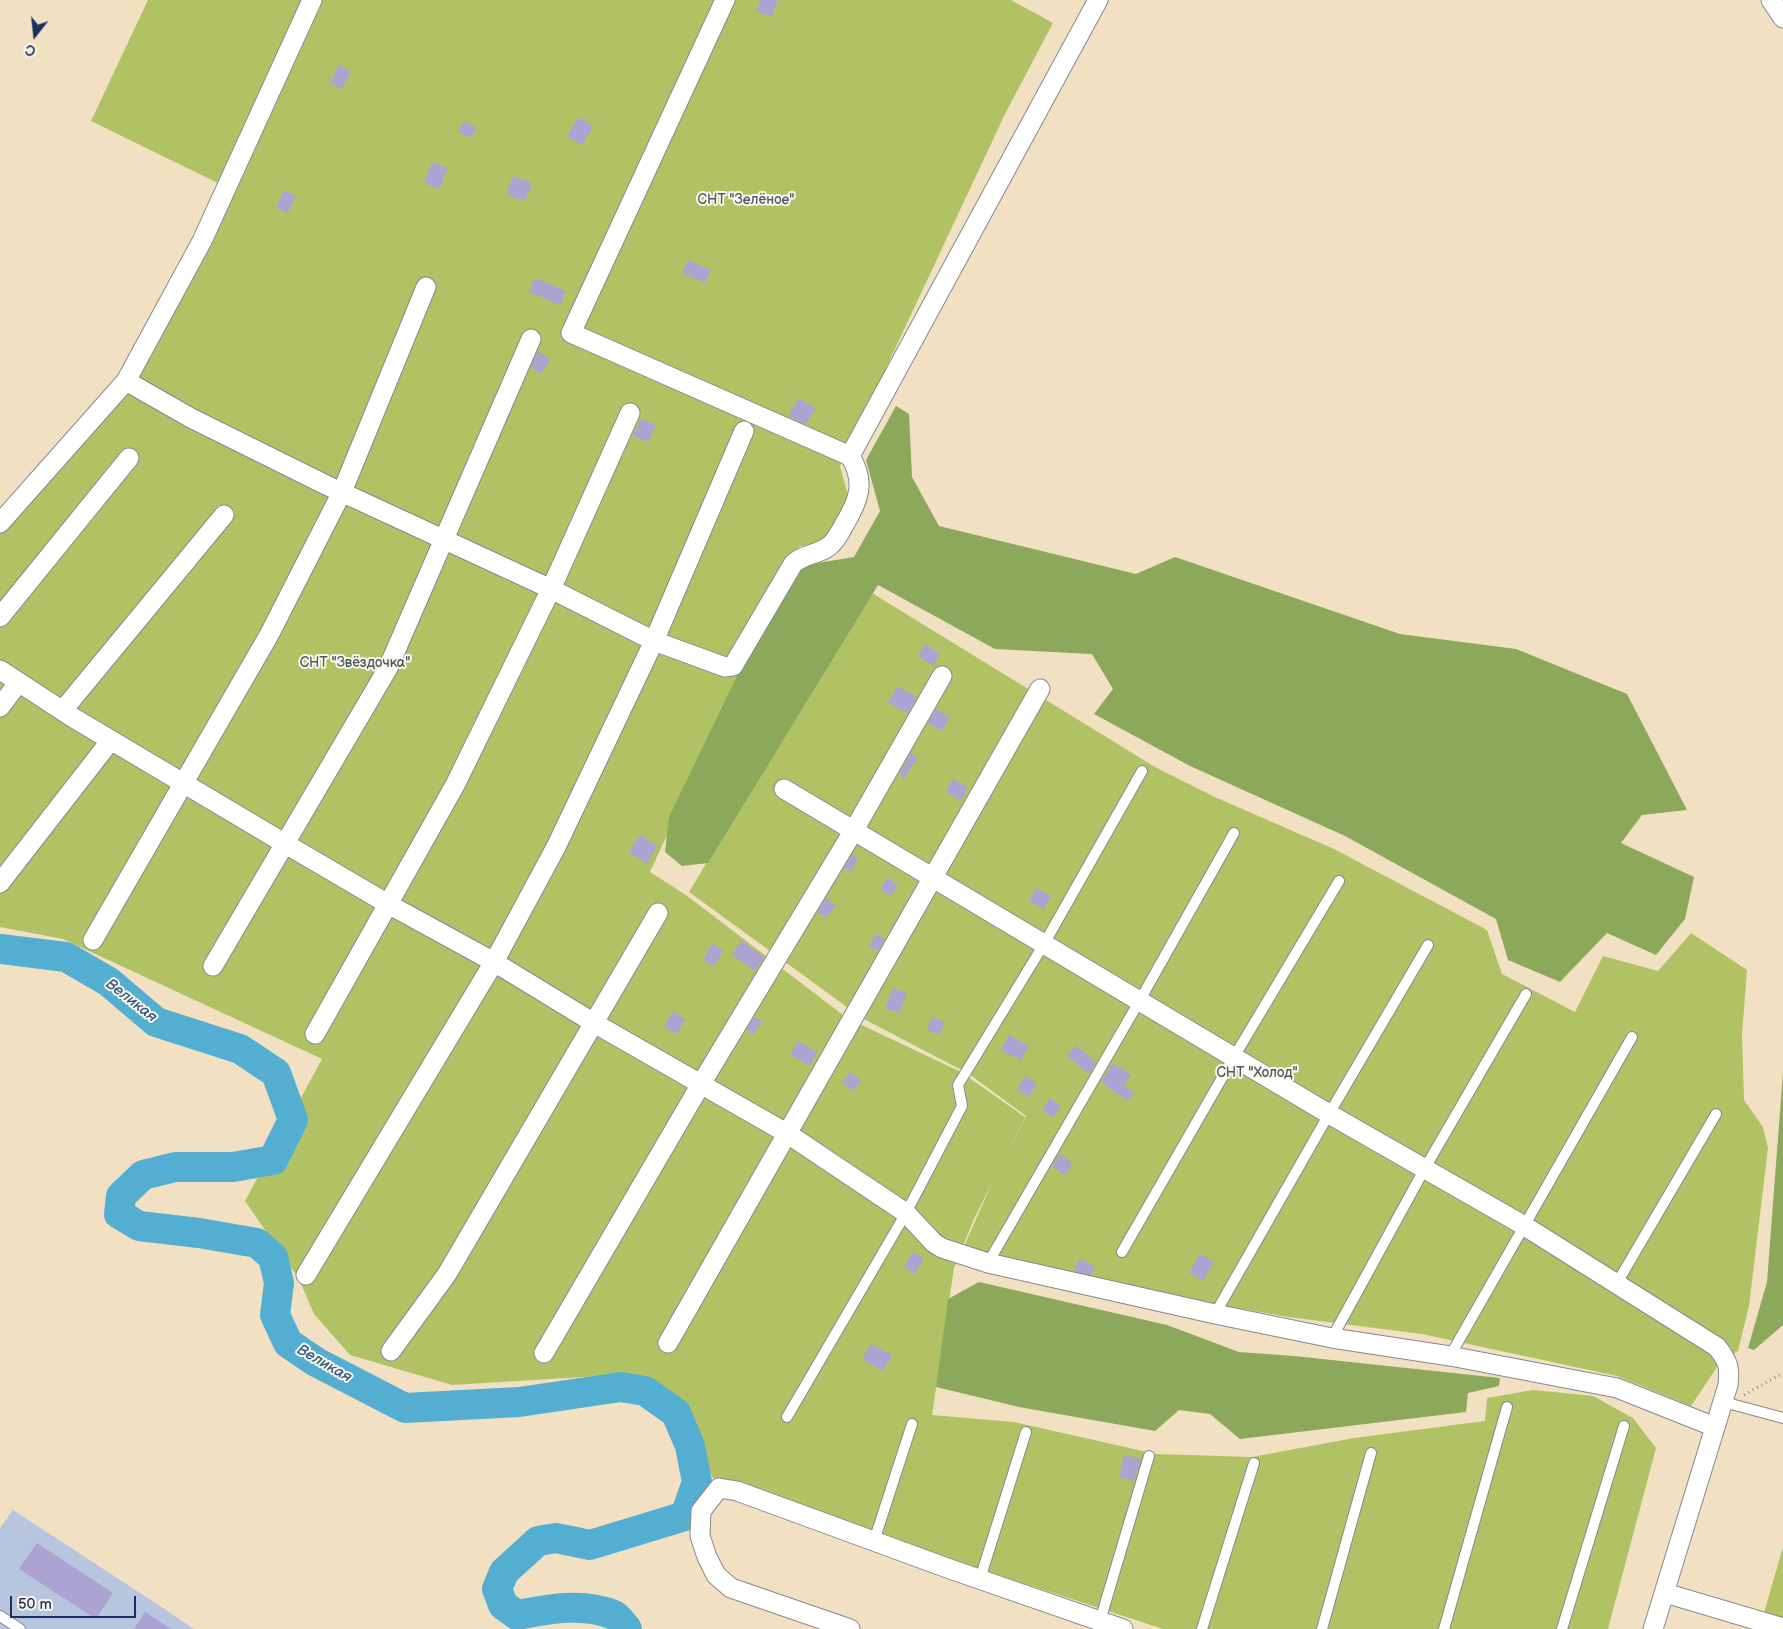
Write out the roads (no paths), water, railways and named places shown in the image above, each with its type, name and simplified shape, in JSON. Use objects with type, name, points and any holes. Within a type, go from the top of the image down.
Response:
[{"type":"street","points":[[0,522],[126,381],[202,241],[312,0]]},
{"type":"street","points":[[126,381],[191,418],[342,492],[550,589],[654,641],[725,667],[732,666],[793,564],[800,557],[819,552],[830,546],[837,537],[855,506],[859,494],[856,466],[850,456],[571,333],[725,0]]},
{"type":"street","points":[[850,456],[1098,0]]},
{"type":"street","points":[[1771,0],[1783,18]]},
{"type":"street","points":[[93,940],[269,635],[342,492],[426,287]]},
{"type":"street","points":[[213,966],[388,668],[531,339]]},
{"type":"street","points":[[315,1034],[455,785],[550,589],[630,413]]},
{"type":"street","points":[[306,1275],[494,962],[556,847],[654,641],[744,431]]},
{"type":"street","points":[[0,617],[129,458]]},
{"type":"street","points":[[63,710],[224,515]]},
{"type":"street","points":[[0,670],[111,740],[284,843],[388,904],[494,962],[594,1023],[788,1134],[906,1213],[934,1243],[942,1248],[988,1263],[1215,1314],[1332,1338],[1450,1356],[1617,1388],[1715,1427]]},
{"type":"street","points":[[544,1353],[701,1084],[854,830],[942,676]]},
{"type":"street","points":[[0,707],[18,682]]},
{"type":"street","points":[[668,1343],[1040,689]]},
{"type":"street","points":[[0,884],[111,740]]},
{"type":"street","points":[[784,789],[1328,1114],[1523,1225],[1717,1347],[1727,1359],[1728,1385],[1653,1629]]},
{"type":"street","points":[[391,1351],[447,1274],[658,913]]},
{"type":"street","points":[[850,1629],[731,1588],[716,1575],[700,1536],[702,1511],[719,1488],[737,1491],[1123,1629]]},
{"type":"street","points":[[1665,1593],[1783,1628]]},
{"type":"lane","points":[[787,1416],[906,1213],[962,1106],[958,1084],[1044,944],[1142,771]]},
{"type":"lane","points":[[988,1263],[1234,833]]},
{"type":"lane","points":[[1122,1252],[1234,1057],[1339,881]]},
{"type":"lane","points":[[1215,1314],[1328,1114],[1428,945]]},
{"type":"lane","points":[[1332,1338],[1425,1168],[1526,994]]},
{"type":"lane","points":[[1450,1356],[1523,1225],[1632,1037]]},
{"type":"lane","points":[[1617,1283],[1716,1114]]},
{"type":"lane","points":[[1732,1404],[1783,1418]]},
{"type":"lane","points":[[1444,1629],[1508,1407]]},
{"type":"lane","points":[[874,1541],[912,1424]]},
{"type":"lane","points":[[1562,1629],[1624,1426]]},
{"type":"lane","points":[[980,1579],[1026,1432]]},
{"type":"lane","points":[[1322,1629],[1371,1453]]},
{"type":"lane","points":[[1100,1621],[1149,1456]]},
{"type":"lane","points":[[1202,1629],[1254,1462]]},
{"type":"lane","points":[[0,1616],[20,1629]]},
{"type":"waterway","name":"Великая","points":[[0,949],[66,957],[109,982],[156,1022],[240,1049],[276,1073],[293,1120],[273,1160],[233,1167],[175,1167],[143,1175],[121,1196],[119,1214],[139,1226],[199,1233],[257,1243],[273,1257],[279,1283],[275,1315],[288,1343],[316,1362],[405,1408],[519,1402],[621,1387],[645,1391],[676,1413],[690,1446],[697,1482],[685,1516],[590,1545],[556,1538],[538,1541],[504,1572],[497,1589],[503,1605],[517,1615],[553,1609],[591,1609],[614,1615],[627,1629]]},
{"type":"park label","name":"СНТ \"Зелёное\"","points":[[746,200]]},
{"type":"park label","name":"СНТ \"Звёздочка\"","points":[[355,663]]},
{"type":"park label","name":"СНТ \"Холод\"","points":[[1257,1073]]}]
